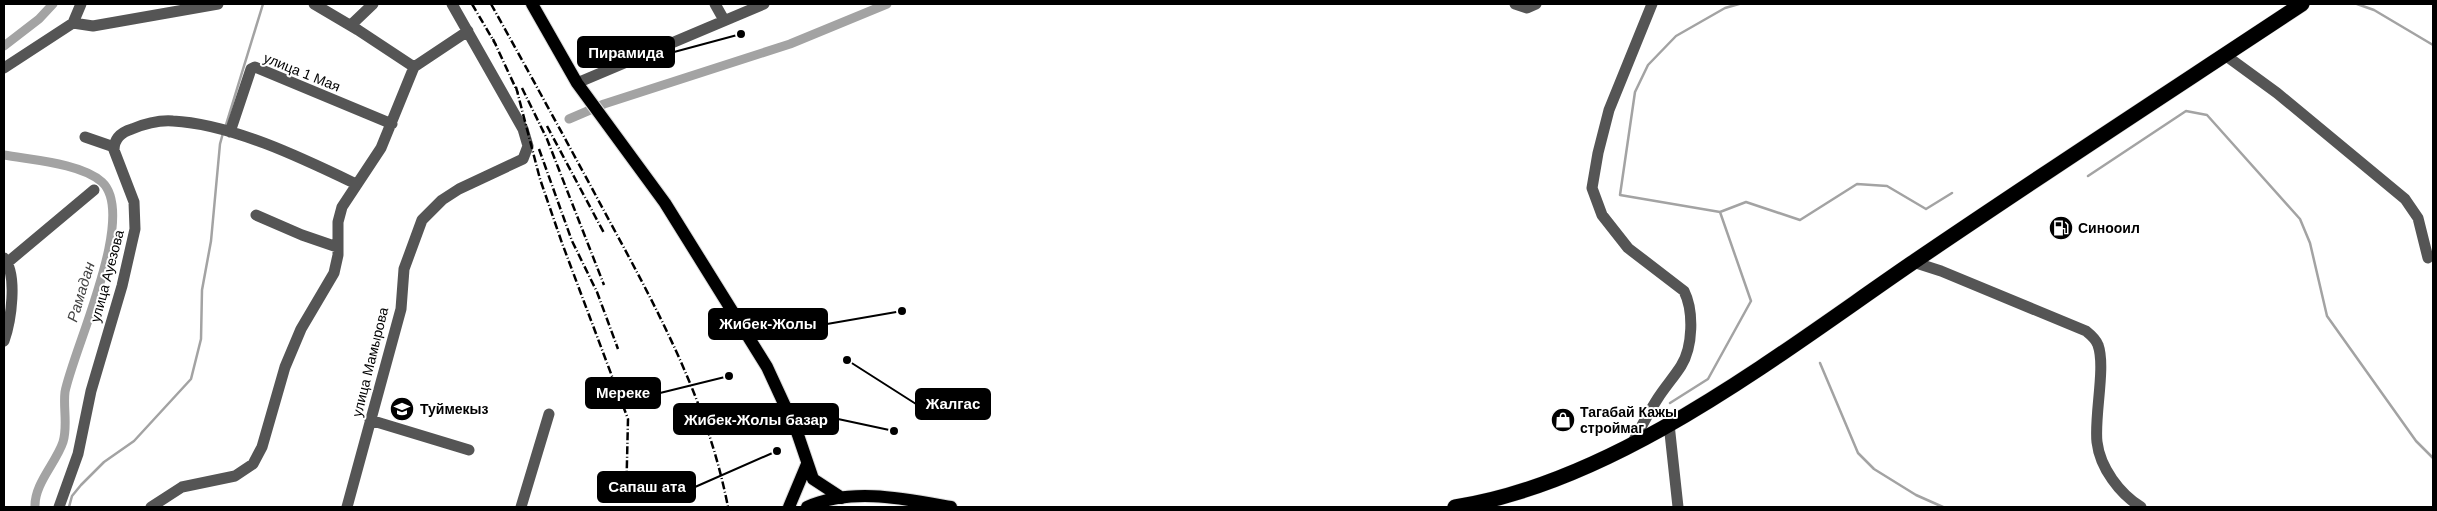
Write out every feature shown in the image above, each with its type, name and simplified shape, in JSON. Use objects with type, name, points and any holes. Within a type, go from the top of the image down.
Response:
[{"type":"highway","points":[[1455,507],[1502,497],[1542,484],[1608,456],[1669,424],[1818,329],[1913,262],[2302,4]]},
{"type":"main road","points":[[532,4],[589,101],[665,203],[767,367],[797,432],[813,479],[842,498]]},
{"type":"main road","points":[[789,507],[807,464]]},
{"type":"main road","points":[[807,507],[842,498],[892,498],[947,507]]},
{"type":"street","points":[[4,68],[73,23],[81,4]]},
{"type":"street","points":[[73,23],[93,26],[218,4]]},
{"type":"street","points":[[314,4],[351,25],[414,67]]},
{"type":"street","points":[[351,25],[373,4]]},
{"type":"street","name":"улица Мамырова","points":[[347,507],[401,308],[404,269],[422,220],[442,200],[476,180],[516,164],[523,159],[528,150],[523,129],[452,4]]},
{"type":"street","points":[[715,4],[724,20]]},
{"type":"street","points":[[578,83],[764,4]]},
{"type":"street","points":[[1515,4],[1527,8],[1536,4]]},
{"type":"street","points":[[1633,442],[1656,400],[1681,367],[1687,352],[1690,315],[1688,300],[1684,291],[1628,248],[1602,215],[1592,188],[1598,153],[1609,110],[1652,4]]},
{"type":"street","points":[[151,507],[182,487],[235,476],[253,464],[262,447],[285,366],[301,329],[334,273],[338,254],[340,214],[356,184],[381,148],[414,67],[468,31]]},
{"type":"street","points":[[2225,55],[2277,93],[2405,200],[2418,218],[2428,258]]},
{"type":"street","name":"улица 1 Мая","points":[[230,132],[243,89],[251,69],[255,68],[392,124]]},
{"type":"street","points":[[85,137],[114,147],[118,136],[140,126],[173,121],[214,128],[230,132],[314,163],[356,184]]},
{"type":"street","name":"улица Ауезова","points":[[59,507],[78,454],[92,391],[122,286],[135,229],[134,202],[114,147]]},
{"type":"street","points":[[4,341],[11,318],[10,270],[6,260],[94,190]]},
{"type":"street","points":[[256,215],[302,235],[337,247]]},
{"type":"street","points":[[1913,262],[1981,287],[2078,328],[2094,338],[2099,347],[2100,362],[2097,442],[2117,487],[2129,499],[2141,507]]},
{"type":"street","points":[[521,507],[549,414]]},
{"type":"street","points":[[370,420],[469,450]]},
{"type":"street","points":[[1669,424],[1678,507]]},
{"type":"waterway","name":"Рамадан","points":[[4,46],[39,19],[53,4]]},
{"type":"waterway","points":[[225,128],[263,4]]},
{"type":"waterway","points":[[569,119],[604,104],[790,44],[887,4]]},
{"type":"waterway","points":[[1739,4],[1725,8],[1676,36],[1648,65],[1635,92],[1620,195],[1720,212],[1746,202],[1800,220],[1857,184],[1887,186],[1926,209],[1952,193]]},
{"type":"waterway","points":[[2357,4],[2374,10],[2433,45]]},
{"type":"waterway","points":[[2088,176],[2186,111],[2207,115],[2300,219],[2310,243],[2327,316],[2416,441],[2433,458]]},
{"type":"waterway","points":[[69,507],[72,496],[81,485],[104,462],[134,441],[191,379],[201,339],[202,290],[211,241],[220,144],[223,133]]},
{"type":"waterway","name":"Рамадан","points":[[4,155],[55,163],[82,170],[102,182],[111,199],[113,223],[108,252],[100,284],[65,392],[65,430],[63,442],[38,490],[35,507]]},
{"type":"waterway","points":[[1670,403],[1708,379],[1751,301],[1720,212]]},
{"type":"waterway","points":[[1820,363],[1858,453],[1874,469],[1916,495],[1943,507]]},
{"type":"railway","points":[[472,4],[496,45]]},
{"type":"railway","points":[[491,4],[629,256],[664,325],[695,396],[708,432],[728,507]]},
{"type":"railway","points":[[493,39],[518,93]]},
{"type":"railway","points":[[516,87],[540,179],[628,419],[626,503]]},
{"type":"railway","points":[[522,88],[547,139],[604,285]]},
{"type":"railway","points":[[547,126],[604,233]]},
{"type":"railway","points":[[539,149],[572,241],[597,292],[618,349]]},
{"type":"place","name":"Пирамида","points":[[741,34]]},
{"type":"place","name":"Синооил","points":[[2061,228]]},
{"type":"place","name":"Жибек-Жолы","points":[[902,311]]},
{"type":"place","name":"Жалгас","points":[[847,360]]},
{"type":"place","name":"Мереке","points":[[729,376]]},
{"type":"place","name":"Туймекыз","points":[[402,409]]},
{"type":"place","name":"Тагабай Кажы строймаг","points":[[1563,420]]},
{"type":"place","name":"Жибек-Жолы базар","points":[[894,431]]},
{"type":"place","name":"Сапаш ата","points":[[777,451]]}]
